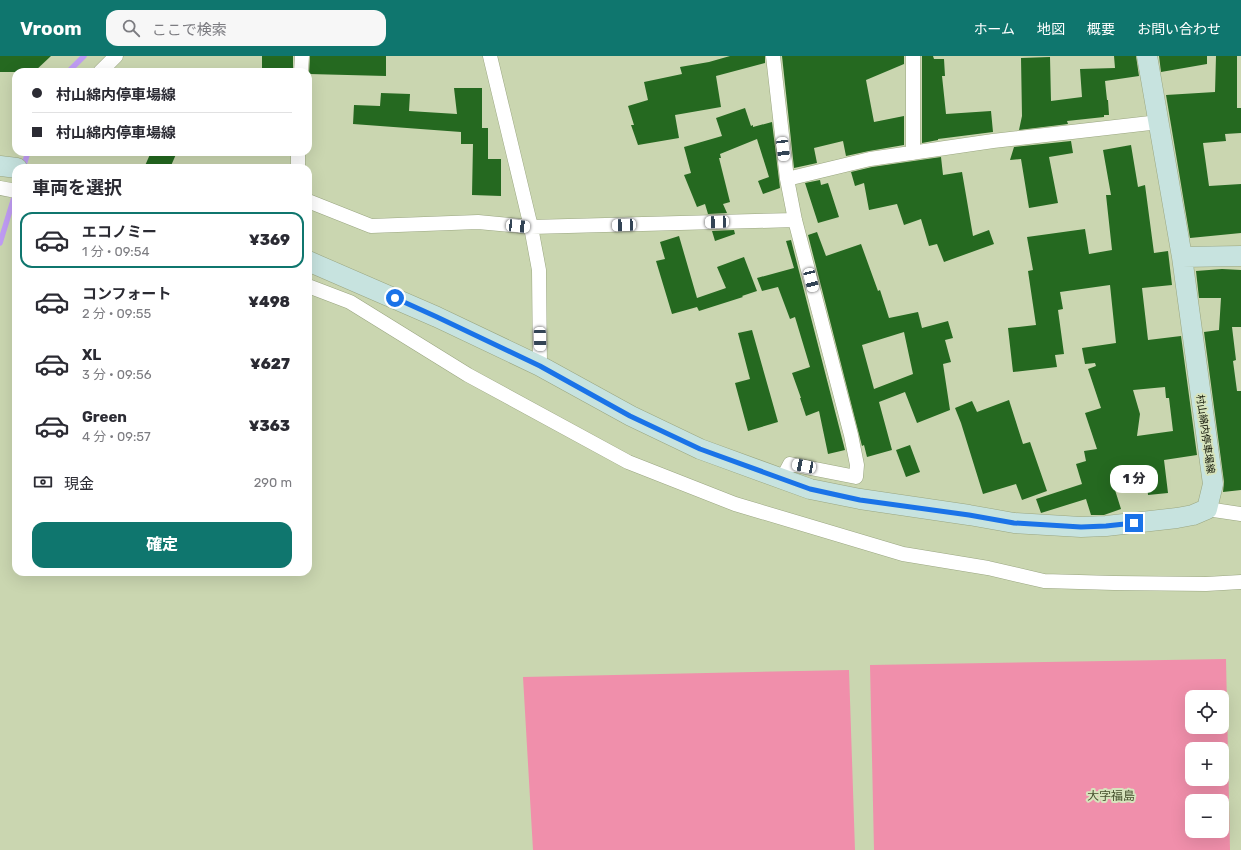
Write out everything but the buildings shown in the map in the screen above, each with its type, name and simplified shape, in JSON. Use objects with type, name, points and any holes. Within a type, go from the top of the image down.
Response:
[{"type":"main road","name":"村山綿内停車場線","points":[[1147,56],[1182,257],[1213,484],[1207,509]]},
{"type":"main road","points":[[0,166],[12,167]]},
{"type":"main road","points":[[1182,257],[1241,256]]},
{"type":"main road","points":[[312,263],[437,317],[540,366],[630,416],[700,449],[810,489],[860,500],[969,515],[1014,523],[1081,527],[1106,526],[1193,515],[1207,509]]},
{"type":"street","points":[[104,68],[116,56]]},
{"type":"street","points":[[301,68],[302,56]]},
{"type":"street","points":[[490,56],[531,228],[539,270],[540,366]]},
{"type":"street","points":[[773,56],[786,179],[795,220],[858,465],[856,477],[790,464],[782,479]]},
{"type":"street","points":[[913,56],[913,153]]},
{"type":"street","points":[[786,179],[870,159],[993,141],[1159,122]]},
{"type":"street","points":[[0,188],[12,191]]},
{"type":"street","points":[[312,203],[371,226],[478,222],[531,228],[795,220]]},
{"type":"street","points":[[312,288],[350,302],[468,375],[628,462],[735,504],[902,554],[988,568],[1044,581],[1206,584],[1241,582]]},
{"type":"street","points":[[1207,509],[1241,514]]},
{"type":"shaded area","points":[[1226,659],[1227,690],[1185,690],[1185,734],[1228,734],[1228,742],[1185,742],[1185,786],[1229,786],[1229,794],[1185,794],[1185,838],[1229,838],[1229,802],[1230,850],[874,850],[870,665]]},
{"type":"shaded area","points":[[849,670],[855,850],[533,850],[523,677]]},
{"type":"waterway","points":[[72,68],[84,56]]},
{"type":"waterway","points":[[24,164],[27,156]]},
{"type":"waterway","points":[[0,243],[12,204]]},
{"type":"district","name":"大字福島","points":[[1111,796]]},
{"type":"route","points":[[395,298],[540,366],[630,416],[700,449],[810,489],[860,500],[969,515],[1014,523],[1081,527],[1134,523]]}]
